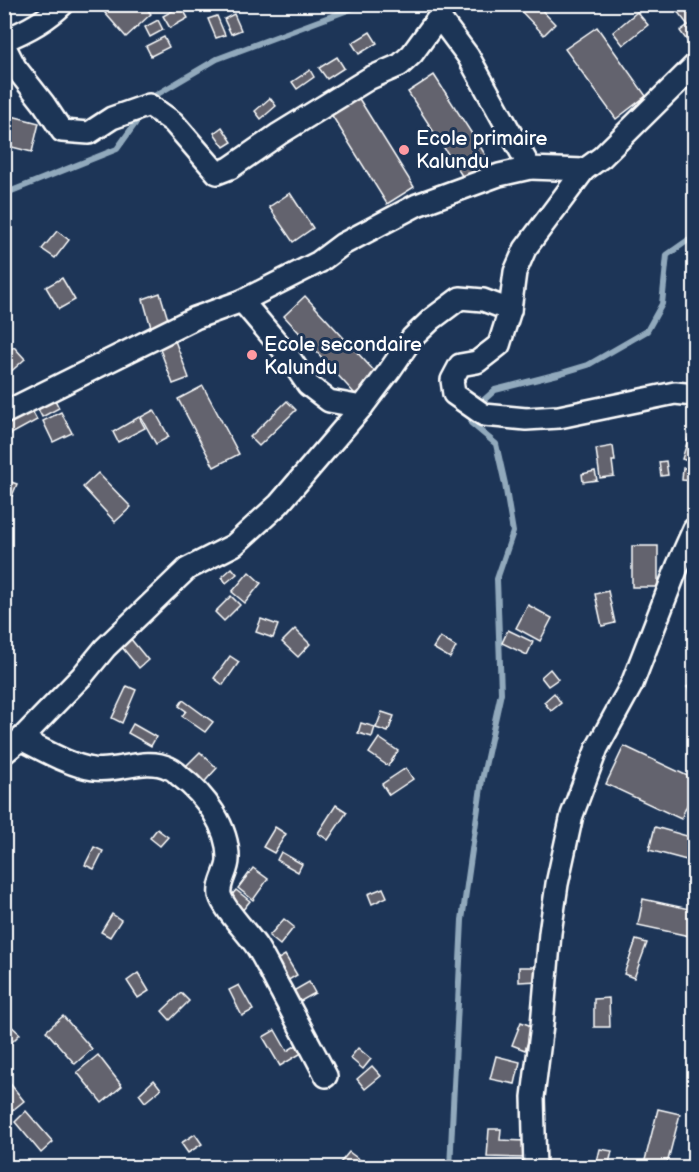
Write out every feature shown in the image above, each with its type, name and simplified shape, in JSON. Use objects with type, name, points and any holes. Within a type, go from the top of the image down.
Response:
[{"type":"street","points":[[63,4],[52,15],[4,43],[15,67],[62,131],[89,133],[112,118],[149,105],[173,122],[217,172],[230,168],[279,134],[370,78],[400,65],[412,54],[442,11],[530,168]]},
{"type":"street","points":[[694,66],[602,157],[584,170],[525,249],[515,272],[510,310],[499,345],[477,362],[460,365],[452,380],[454,394],[484,415],[526,419],[559,417],[675,393],[694,395]]},
{"type":"street","points":[[4,412],[195,318],[242,301],[319,262],[344,244],[417,205],[499,175],[530,168],[584,170]]},
{"type":"street","points":[[4,753],[21,739],[82,676],[105,648],[187,569],[234,545],[279,504],[362,407],[412,338],[432,319],[460,298],[483,300],[510,310]]},
{"type":"street","points":[[242,301],[286,353],[308,385],[329,401],[362,407]]},
{"type":"street","points":[[536,1167],[533,1097],[551,924],[572,815],[597,748],[632,684],[694,529]]},
{"type":"street","points":[[21,739],[65,760],[93,769],[117,769],[156,763],[170,768],[201,794],[213,809],[227,845],[229,862],[220,895],[226,907],[258,948],[326,1076]]},
{"type":"building","points":[[115,4],[143,4],[151,14],[126,37],[105,13]]},
{"type":"building","points":[[521,4],[536,4],[555,24],[544,35],[518,8]]},
{"type":"building","points":[[675,4],[694,4],[694,43],[691,46],[680,31],[688,25],[673,6]]},
{"type":"building","points":[[181,6],[188,18],[170,28],[163,16]]},
{"type":"building","points":[[637,12],[648,25],[623,45],[613,32]]},
{"type":"building","points":[[234,14],[241,30],[231,34],[224,19]]},
{"type":"building","points":[[217,16],[225,35],[216,38],[208,19]]},
{"type":"building","points":[[158,20],[163,30],[150,37],[145,27]]},
{"type":"building","points":[[597,27],[646,96],[616,119],[565,49]]},
{"type":"building","points":[[370,32],[377,43],[359,54],[352,43]]},
{"type":"building","points":[[164,37],[169,47],[151,56],[146,46]]},
{"type":"building","points":[[337,57],[344,68],[327,79],[319,68]]},
{"type":"building","points":[[310,70],[314,77],[297,89],[292,82]]},
{"type":"building","points":[[434,75],[492,165],[466,182],[408,92]]},
{"type":"building","points":[[358,97],[414,187],[387,204],[331,114]]},
{"type":"building","points":[[270,98],[276,106],[261,119],[255,111]]},
{"type":"building","points":[[4,114],[39,123],[32,152],[4,145]]},
{"type":"building","points":[[222,127],[232,142],[224,147],[214,133]]},
{"type":"building","points":[[290,193],[313,228],[293,242],[269,207]]},
{"type":"building","points":[[57,231],[69,240],[55,258],[42,249]]},
{"type":"building","points":[[62,278],[75,300],[59,309],[46,287]]},
{"type":"building","points":[[160,293],[170,326],[152,331],[143,299]]},
{"type":"building","points":[[305,296],[377,374],[355,394],[284,316]]},
{"type":"building","points":[[174,338],[189,378],[173,384],[158,344]]},
{"type":"building","points":[[14,347],[25,359],[6,376],[4,374],[4,355]]},
{"type":"building","points":[[203,386],[239,454],[214,467],[178,399]]},
{"type":"building","points":[[54,398],[59,408],[42,417],[37,407]]},
{"type":"building","points":[[287,401],[296,410],[259,446],[250,437]]},
{"type":"building","points":[[30,407],[37,420],[4,438],[4,421]]},
{"type":"building","points":[[154,410],[169,437],[156,444],[141,417]]},
{"type":"building","points":[[61,412],[72,433],[53,442],[43,421]]},
{"type":"building","points":[[139,417],[145,428],[118,442],[113,432]]},
{"type":"building","points":[[691,430],[694,431],[694,463],[682,459]]},
{"type":"building","points":[[613,446],[614,476],[600,478],[596,449]]},
{"type":"building","points":[[666,461],[668,475],[661,476],[659,462]]},
{"type":"building","points":[[683,468],[694,468],[694,481],[682,480]]},
{"type":"building","points":[[595,471],[597,480],[583,482],[582,474]]},
{"type":"building","points":[[98,473],[131,507],[115,522],[83,487]]},
{"type":"building","points":[[5,480],[17,484],[12,496],[4,493]]},
{"type":"building","points":[[632,546],[658,546],[658,587],[632,587]]},
{"type":"building","points":[[232,568],[237,574],[226,583],[222,577]]},
{"type":"building","points":[[249,572],[261,583],[245,603],[232,592]]},
{"type":"building","points":[[608,591],[615,623],[602,626],[595,594]]},
{"type":"building","points":[[231,596],[240,605],[224,621],[215,612]]},
{"type":"building","points":[[528,605],[552,618],[540,641],[516,628]]},
{"type":"building","points":[[261,619],[278,625],[273,638],[256,632]]},
{"type":"building","points":[[295,629],[310,644],[298,657],[282,642]]},
{"type":"building","points":[[508,630],[533,642],[527,655],[502,643]]},
{"type":"building","points":[[440,637],[456,647],[450,658],[433,648]]},
{"type":"building","points":[[130,638],[148,660],[139,668],[121,646]]},
{"type":"building","points":[[230,656],[239,662],[223,685],[214,678]]},
{"type":"building","points":[[550,669],[558,679],[548,686],[541,677]]},
{"type":"building","points":[[694,682],[694,698],[687,687]]},
{"type":"building","points":[[127,686],[136,690],[122,723],[112,718]]},
{"type":"building","points":[[554,693],[561,703],[551,711],[544,702]]},
{"type":"building","points":[[183,700],[213,722],[205,732],[182,716],[186,711],[179,706]]},
{"type":"building","points":[[382,712],[394,716],[388,732],[376,728]]},
{"type":"building","points":[[361,723],[375,727],[372,737],[358,733]]},
{"type":"building","points":[[133,724],[156,737],[151,746],[128,733]]},
{"type":"building","points":[[379,738],[398,751],[388,766],[369,753]]},
{"type":"building","points":[[624,746],[694,779],[694,789],[681,819],[606,784]]},
{"type":"building","points":[[200,752],[217,768],[198,789],[180,772]]},
{"type":"building","points":[[406,768],[413,779],[389,795],[382,784]]},
{"type":"building","points":[[336,805],[347,812],[328,840],[318,833]]},
{"type":"building","points":[[275,827],[286,834],[274,853],[263,847]]},
{"type":"building","points":[[655,827],[694,838],[694,862],[649,850]]},
{"type":"building","points":[[157,829],[168,837],[160,846],[150,838]]},
{"type":"building","points":[[94,847],[103,851],[94,869],[85,865]]},
{"type":"building","points":[[281,852],[302,864],[298,872],[277,860]]},
{"type":"building","points":[[253,868],[268,879],[253,900],[238,888]]},
{"type":"building","points":[[383,888],[387,897],[372,904],[368,894]]},
{"type":"building","points":[[236,890],[250,901],[242,911],[228,900]]},
{"type":"building","points":[[643,899],[694,910],[694,937],[638,925]]},
{"type":"building","points":[[112,914],[121,920],[110,937],[101,932]]},
{"type":"building","points":[[284,919],[294,927],[280,945],[269,936]]},
{"type":"building","points":[[636,940],[647,943],[634,978],[624,974]]},
{"type":"building","points":[[285,955],[297,975],[287,981],[275,961]]},
{"type":"building","points":[[519,967],[538,967],[538,981],[519,982]]},
{"type":"building","points":[[138,973],[149,991],[138,998],[127,981]]},
{"type":"building","points":[[309,982],[315,993],[294,1005],[288,994]]},
{"type":"building","points":[[239,985],[253,1010],[242,1016],[229,990]]},
{"type":"building","points":[[181,993],[189,1001],[170,1020],[162,1011]]},
{"type":"building","points":[[609,998],[610,1027],[594,1027],[594,999]]},
{"type":"building","points":[[63,1016],[92,1049],[75,1064],[46,1031]]},
{"type":"building","points":[[521,1022],[534,1027],[525,1050],[512,1045]]},
{"type":"building","points":[[9,1024],[20,1034],[4,1050],[4,1029]]},
{"type":"building","points":[[275,1030],[287,1051],[300,1043],[305,1051],[280,1066],[263,1037]]},
{"type":"building","points":[[358,1048],[371,1059],[363,1069],[350,1058]]},
{"type":"building","points":[[98,1055],[122,1086],[102,1103],[77,1072]]},
{"type":"building","points":[[496,1056],[520,1062],[515,1084],[490,1079]]},
{"type":"building","points":[[372,1066],[381,1076],[365,1089],[357,1079]]},
{"type":"building","points":[[4,1076],[24,1101],[8,1114],[4,1109]]},
{"type":"building","points":[[154,1080],[161,1089],[145,1102],[139,1094]]},
{"type":"building","points":[[658,1109],[680,1114],[666,1168],[643,1168]]},
{"type":"building","points":[[26,1111],[53,1142],[41,1153],[15,1122]]},
{"type":"building","points":[[489,1129],[501,1129],[500,1140],[525,1141],[524,1158],[487,1157]]},
{"type":"building","points":[[195,1134],[202,1144],[188,1153],[181,1143]]},
{"type":"building","points":[[600,1149],[612,1151],[608,1168],[596,1166]]},
{"type":"building","points":[[349,1152],[364,1163],[360,1168],[336,1168]]},
{"type":"waterway","points":[[150,103],[156,95],[217,59],[364,4]]},
{"type":"waterway","points":[[4,194],[117,149],[142,114]]},
{"type":"waterway","points":[[450,1168],[462,920],[482,780],[501,693],[497,579],[513,532],[496,444],[471,423],[475,408],[495,390],[588,365],[647,331],[662,304],[667,255],[694,236]]},
{"type":"place","name":"Ecole primaire Kalundu","points":[[404,150]]},
{"type":"place","name":"Ecole secondaire Kalundu","points":[[252,355]]}]
